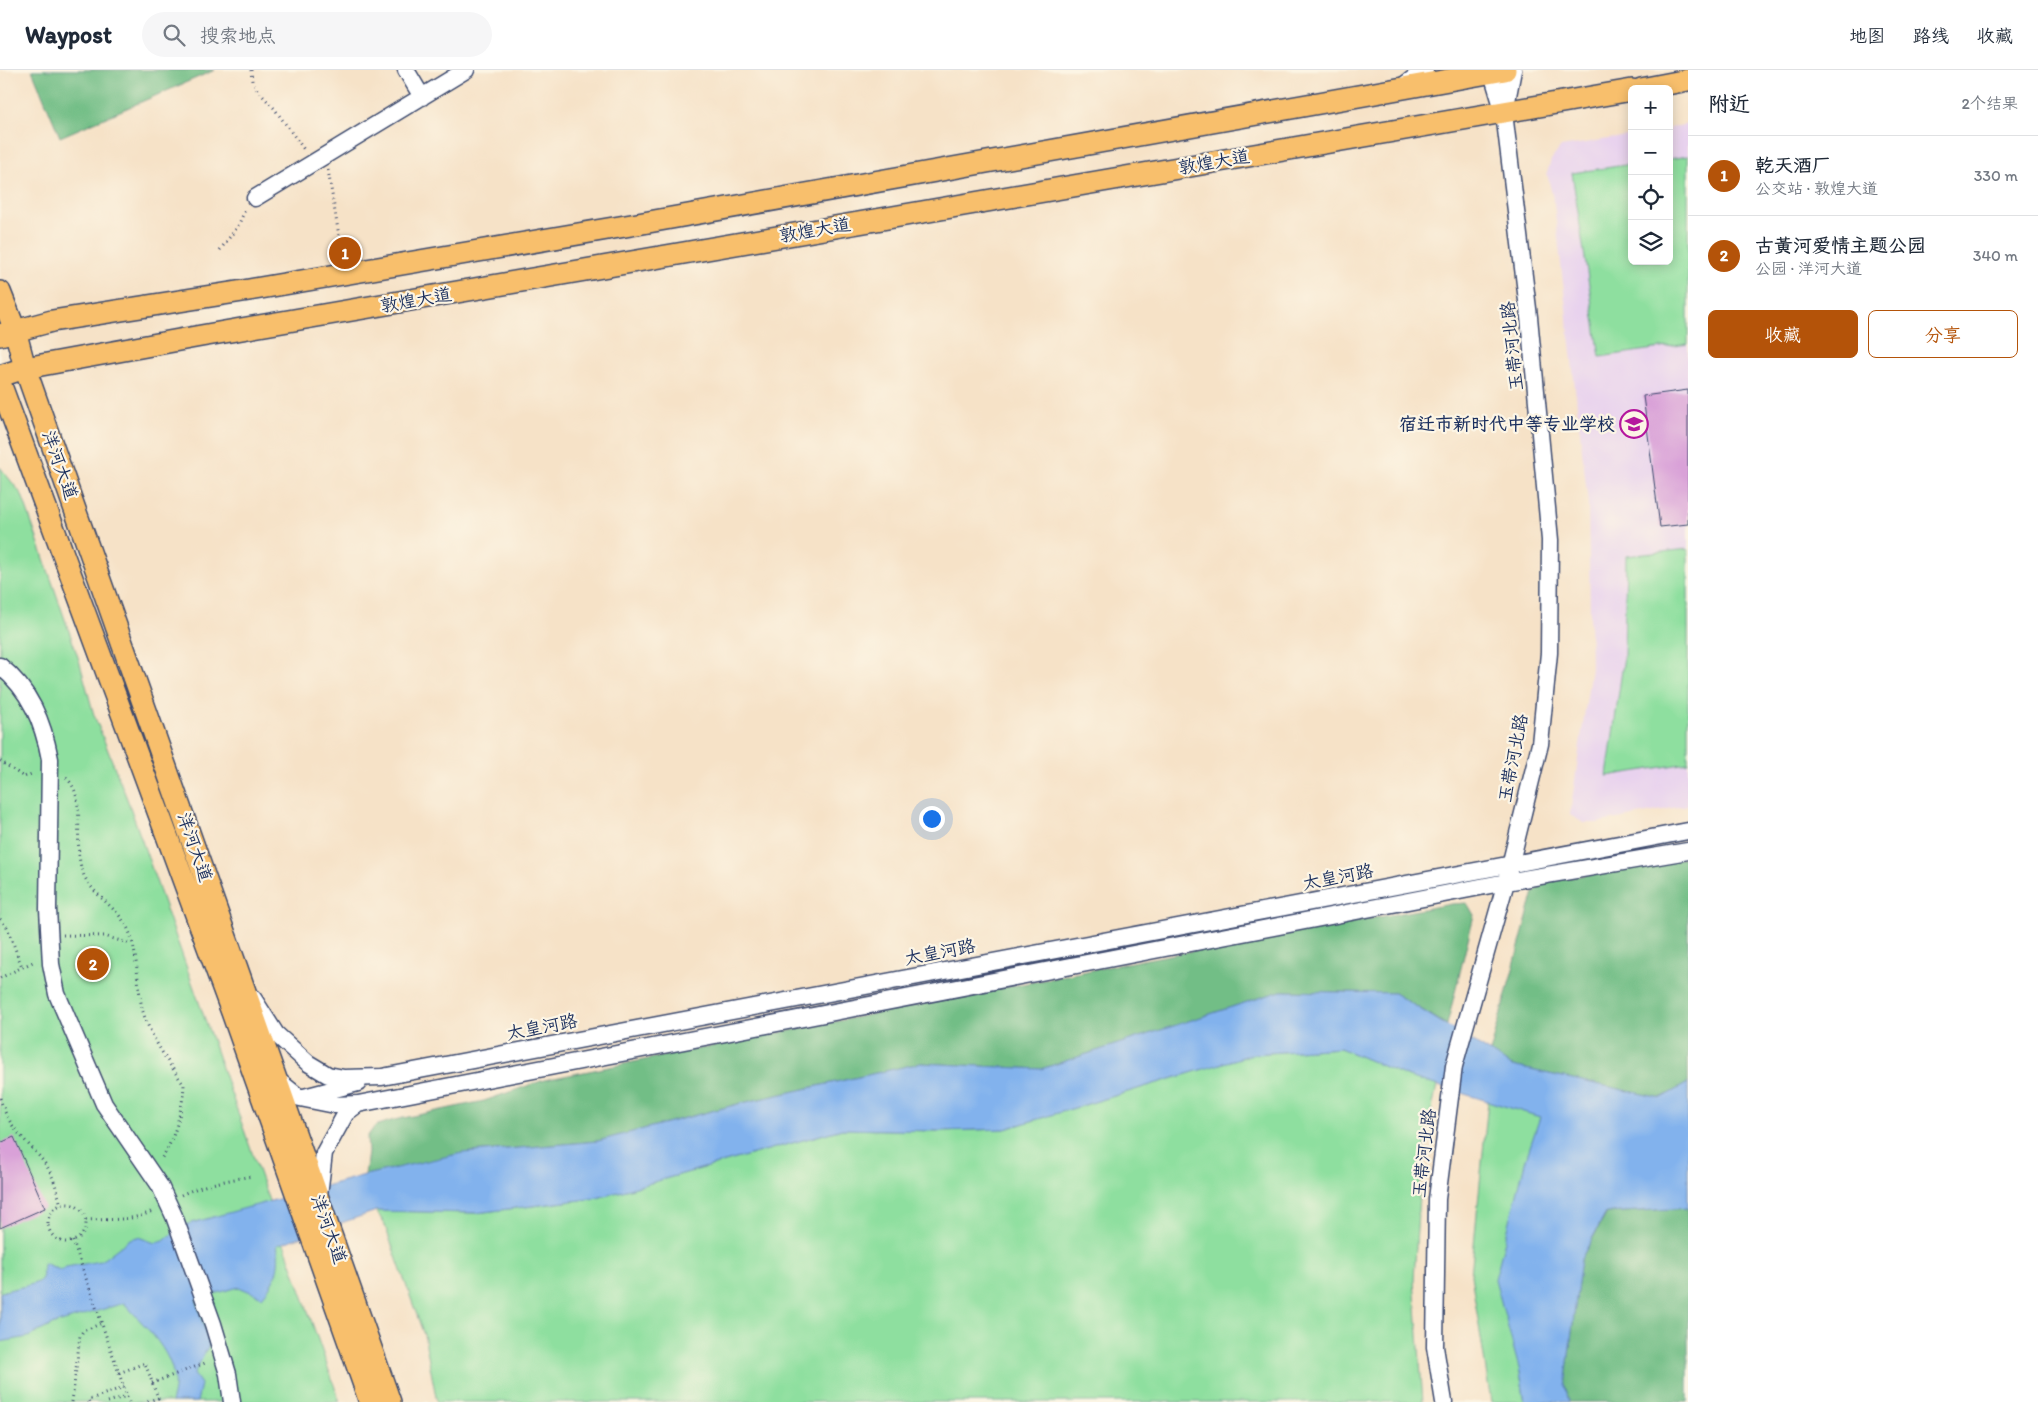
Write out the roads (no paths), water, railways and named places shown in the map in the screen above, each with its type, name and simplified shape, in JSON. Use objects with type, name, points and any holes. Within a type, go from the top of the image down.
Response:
[{"type":"main road","points":[[8,332],[52,321],[253,290],[643,223],[1496,71]]},
{"type":"main road","points":[[1662,85],[1688,80]]},
{"type":"main road","name":"敦煌大道","points":[[0,376],[25,368],[1628,91]]},
{"type":"main road","name":"洋河大道","points":[[0,292],[8,332],[25,368],[277,1079],[370,1402]]},
{"type":"main road","name":"洋河大道","points":[[0,383],[247,1053],[283,1102],[390,1402]]},
{"type":"street","points":[[406,70],[422,97]]},
{"type":"street","points":[[255,198],[466,70]]},
{"type":"street","points":[[1399,89],[1425,70]]},
{"type":"street","points":[[1504,113],[1513,70]]},
{"type":"street","points":[[1496,71],[1504,113]]},
{"type":"street","name":"玉带河北路","points":[[1444,1402],[1435,1347],[1437,1199],[1454,1066],[1506,882],[1540,744],[1549,653],[1550,540],[1529,317],[1504,113]]},
{"type":"street","points":[[0,666],[20,684],[29,696],[46,737],[50,764],[49,945],[57,994],[100,1096],[124,1136],[160,1186],[174,1216],[213,1324],[228,1374],[232,1402]]},
{"type":"street","name":"太皇河路","points":[[242,978],[276,1034],[308,1063],[328,1075],[344,1078],[382,1077],[1510,863],[1688,831]]},
{"type":"street","points":[[283,1102],[335,1105],[358,1104],[1506,882],[1688,851]]},
{"type":"street","points":[[247,1053],[277,1079]]},
{"type":"street","points":[[283,1102],[382,1077]]},
{"type":"street","points":[[319,1202],[324,1153],[346,1113],[358,1104]]},
{"type":"water","points":[[1281,991],[1394,993],[1512,1066],[1661,1098],[1688,1083],[1688,1208],[1606,1213],[1581,1259],[1565,1386],[1569,1402],[1525,1402],[1520,1372],[1495,1279],[1526,1159],[1540,1117],[1409,1077],[1340,1048],[1253,1054],[1005,1129],[939,1131],[842,1129],[597,1198],[476,1213],[376,1211],[277,1245],[278,1266],[276,1273],[271,1285],[262,1297],[239,1287],[196,1299],[209,1345],[194,1374],[201,1384],[197,1402],[171,1402],[174,1387],[173,1373],[169,1360],[153,1336],[124,1303],[54,1324],[28,1337],[0,1342],[0,1293],[40,1281],[43,1276],[44,1263],[60,1270],[66,1267],[101,1261],[130,1239],[138,1237],[155,1243],[164,1241],[181,1226],[365,1175],[462,1153],[598,1141],[742,1103],[921,1063],[1041,1069]]},
{"type":"place","name":"乾天酒厂","points":[[345,253]]},
{"type":"place","name":"宿迁市新时代中等专业学校","points":[[1634,424]]},
{"type":"place","name":"古黄河爱情主题公园","points":[[93,964]]}]
